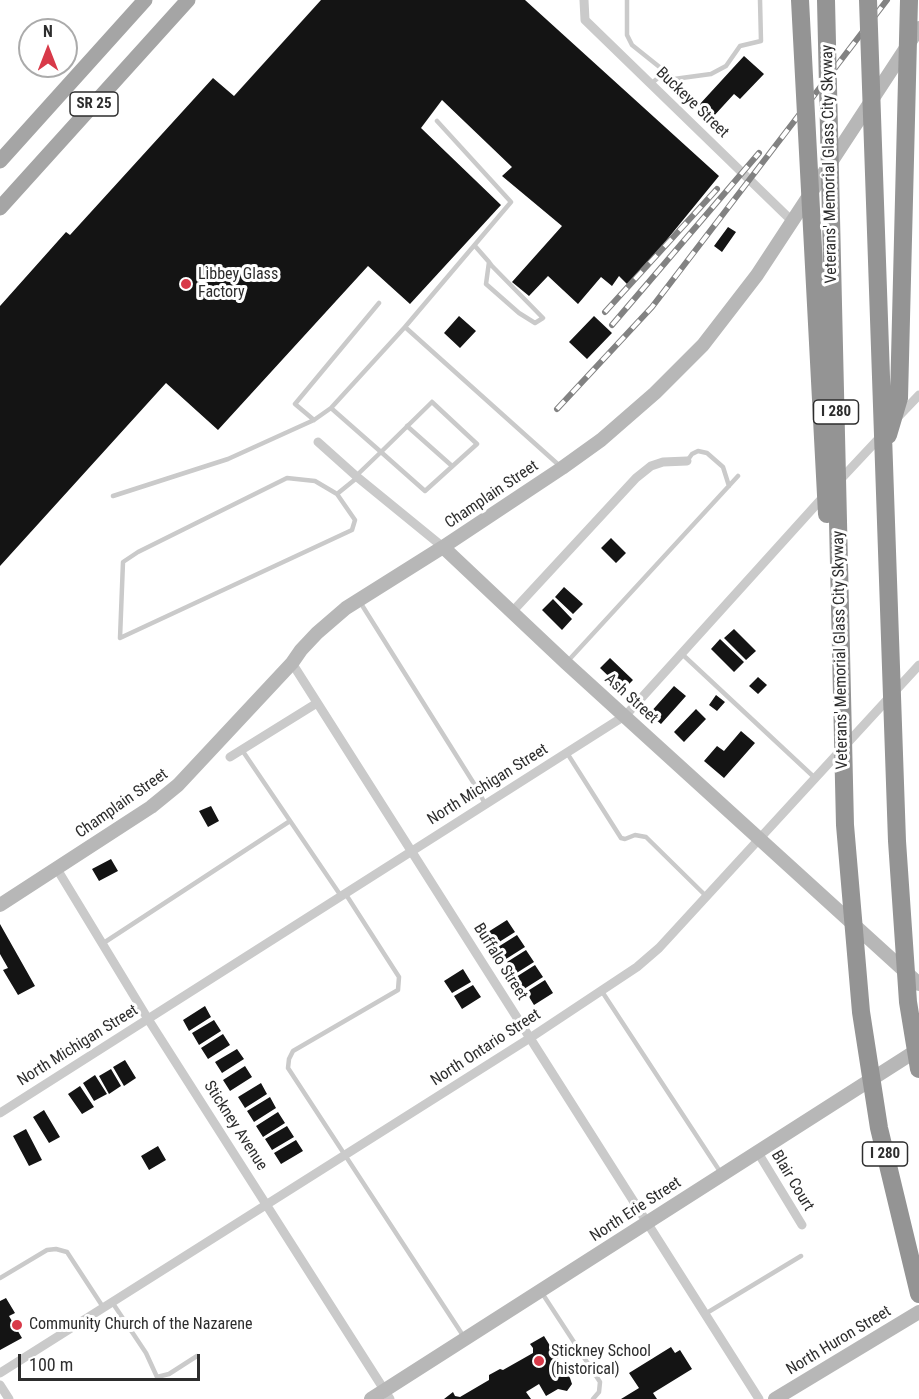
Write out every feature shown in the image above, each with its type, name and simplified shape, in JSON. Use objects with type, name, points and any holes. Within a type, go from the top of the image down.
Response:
[{"type":"highway","points":[[800,0],[845,825]]},
{"type":"highway","name":"Veterans' Memorial Glass City Skyway","points":[[826,0],[845,825],[861,1012],[879,1128],[919,1294]]},
{"type":"highway","name":"I 280","points":[[868,0],[897,841],[908,1002],[919,1069]]},
{"type":"highway","points":[[884,452],[899,398],[909,0]]},
{"type":"main road","name":"SR 25","points":[[0,161],[145,0]]},
{"type":"main road","name":"SR 25","points":[[0,208],[188,0]]},
{"type":"street","name":"Buckeye Street","points":[[584,0],[585,20],[792,222]]},
{"type":"street","name":"Champlain Street","points":[[0,905],[151,807],[178,785],[317,633],[358,600],[444,547],[562,468],[601,440],[655,393],[703,345],[757,275],[919,28]]},
{"type":"street","name":"North Michigan Street","points":[[0,1113],[626,715],[919,395]]},
{"type":"street","name":"Ash Street","points":[[318,442],[444,547],[566,663],[626,715],[919,984]]},
{"type":"street","points":[[512,612],[636,478],[651,466],[663,462],[687,461]]},
{"type":"street","name":"Buffalo Street","points":[[292,663],[759,1399]]},
{"type":"street","name":"North Ontario Street","points":[[0,1374],[638,967],[659,948],[919,665]]},
{"type":"street","points":[[230,757],[317,703]]},
{"type":"street","name":"Stickney Avenue","points":[[57,869],[148,1019],[387,1395]]},
{"type":"street","name":"North Erie Street","points":[[371,1399],[387,1395],[465,1339],[919,1049]]},
{"type":"street","name":"Blair Court","points":[[757,1151],[802,1225]]},
{"type":"street","name":"North Huron Street","points":[[775,1399],[919,1312]]},
{"type":"street","points":[[0,1385],[9,1399]]},
{"type":"lane","points":[[627,0],[627,35],[632,45],[674,79]]},
{"type":"lane","points":[[651,84],[660,76],[674,79],[711,74],[726,66],[740,46],[761,41],[760,0]]},
{"type":"lane","points":[[113,496],[228,459],[314,420],[331,408],[475,246],[511,202],[437,121]]},
{"type":"lane","points":[[475,246],[543,318],[535,323],[519,313],[486,284],[489,262]]},
{"type":"lane","points":[[314,420],[295,404],[379,303]]},
{"type":"lane","points":[[405,327],[562,468]]},
{"type":"lane","points":[[331,408],[381,452],[425,491],[477,444],[432,402],[407,426],[381,452],[357,476],[337,494]]},
{"type":"lane","points":[[407,426],[452,466]]},
{"type":"lane","points":[[687,461],[692,454],[707,453],[723,467],[729,486]]},
{"type":"lane","points":[[566,663],[738,476]]},
{"type":"lane","points":[[287,478],[315,481],[337,494],[355,520],[352,530],[120,638],[123,562],[138,552],[287,478]]},
{"type":"lane","points":[[358,600],[485,804]]},
{"type":"lane","points":[[682,654],[815,778]]},
{"type":"lane","points":[[242,750],[399,977],[399,990],[293,1051],[288,1068],[465,1339]]},
{"type":"lane","points":[[567,753],[621,838],[625,839],[635,835],[646,837],[706,896]]},
{"type":"lane","points":[[102,944],[290,821]]},
{"type":"lane","points":[[601,990],[722,1174]]},
{"type":"lane","points":[[0,1278],[47,1250],[56,1249],[67,1252],[146,1353],[157,1377],[169,1374],[197,1356]]},
{"type":"lane","points":[[705,1314],[801,1256]]},
{"type":"lane","points":[[541,1291],[600,1382],[599,1392],[593,1399]]},
{"type":"building","name":"Libbey Glass Factory","points":[[321,0],[525,0],[719,176],[629,286],[619,276],[612,286],[601,277],[578,304],[548,276],[529,296],[512,282],[562,226],[502,176],[512,167],[442,100],[421,128],[501,205],[410,304],[368,266],[218,430],[166,383],[0,566],[0,306],[66,232],[70,235],[213,78],[234,96]]},
{"type":"building","points":[[744,56],[764,74],[740,99],[734,94],[712,118],[699,105]]},
{"type":"building","points":[[728,227],[736,232],[722,252],[714,246]]},
{"type":"building","points":[[459,316],[476,331],[460,348],[444,333]]},
{"type":"building","points":[[594,316],[612,333],[587,359],[569,342]]},
{"type":"building","points":[[611,538],[626,553],[616,563],[601,548]]},
{"type":"building","points":[[564,587],[583,604],[573,614],[555,597]]},
{"type":"building","points":[[553,599],[572,619],[562,630],[542,610]]},
{"type":"building","points":[[734,629],[756,651],[746,660],[724,638]]},
{"type":"building","points":[[720,639],[744,662],[734,672],[711,649]]},
{"type":"building","points":[[610,658],[633,680],[623,690],[600,668]]},
{"type":"building","points":[[758,677],[767,685],[758,694],[749,686]]},
{"type":"building","points":[[674,686],[686,696],[661,724],[649,714]]},
{"type":"building","points":[[716,695],[725,702],[717,711],[709,705]]},
{"type":"building","points":[[696,709],[706,719],[684,742],[674,732]]},
{"type":"building","points":[[741,731],[755,743],[724,778],[704,761],[717,746],[724,751]]},
{"type":"building","points":[[211,806],[219,821],[208,827],[199,811]]},
{"type":"building","points":[[111,859],[118,871],[99,881],[92,869]]},
{"type":"building","points":[[507,920],[515,932],[496,944],[488,932]]},
{"type":"building","points":[[0,924],[35,986],[18,995],[3,970],[8,968],[0,954]]},
{"type":"building","points":[[517,935],[525,947],[506,959],[498,947]]},
{"type":"building","points":[[526,950],[534,962],[515,974],[507,962]]},
{"type":"building","points":[[535,965],[543,977],[524,989],[516,977]]},
{"type":"building","points":[[463,969],[471,982],[452,993],[444,981]]},
{"type":"building","points":[[545,980],[553,993],[534,1005],[526,992]]},
{"type":"building","points":[[473,985],[481,997],[462,1009],[454,996]]},
{"type":"building","points":[[205,1006],[211,1017],[189,1031],[183,1020]]},
{"type":"building","points":[[214,1020],[221,1031],[199,1045],[192,1033]]},
{"type":"building","points":[[223,1034],[230,1045],[208,1059],[201,1048]]},
{"type":"building","points":[[237,1049],[244,1059],[222,1073],[215,1062]]},
{"type":"building","points":[[125,1060],[136,1078],[124,1086],[113,1067]]},
{"type":"building","points":[[245,1066],[252,1077],[230,1091],[223,1080]]},
{"type":"building","points":[[111,1069],[121,1086],[109,1094],[99,1076]]},
{"type":"building","points":[[95,1075],[107,1094],[94,1101],[83,1083]]},
{"type":"building","points":[[261,1083],[267,1094],[245,1108],[238,1097]]},
{"type":"building","points":[[80,1086],[94,1107],[82,1114],[68,1094]]},
{"type":"building","points":[[270,1097],[276,1108],[254,1122],[247,1111]]},
{"type":"building","points":[[44,1110],[60,1137],[49,1143],[33,1117]]},
{"type":"building","points":[[278,1112],[285,1123],[263,1137],[256,1126]]},
{"type":"building","points":[[287,1126],[294,1137],[272,1150],[265,1139]]},
{"type":"building","points":[[26,1129],[42,1160],[29,1166],[13,1136]]},
{"type":"building","points":[[296,1140],[303,1151],[281,1164],[274,1153]]},
{"type":"building","points":[[158,1146],[166,1160],[149,1170],[141,1156]]},
{"type":"building","points":[[6,1298],[15,1313],[9,1316],[22,1338],[0,1350],[0,1301]]},
{"type":"building","name":"Stickney School (historical)","points":[[544,1336],[570,1378],[572,1384],[567,1391],[558,1389],[546,1396],[539,1384],[526,1392],[531,1399],[444,1399],[453,1392],[455,1396],[460,1397],[489,1380],[489,1375],[533,1353],[530,1344]]},
{"type":"building","points":[[671,1347],[675,1353],[680,1350],[692,1369],[653,1393],[657,1399],[621,1399],[639,1388],[629,1373]]},
{"type":"railway","points":[[557,409],[652,307],[887,0]]},
{"type":"railway","points":[[612,325],[759,153]]},
{"type":"railway","points":[[605,312],[717,189]]},
{"type":"place","name":"Libbey Glass Factory","points":[[186,284]]},
{"type":"place","name":"Community Church of the Nazarene","points":[[17,1325]]},
{"type":"place","name":"Stickney School (historical)","points":[[539,1361]]}]
